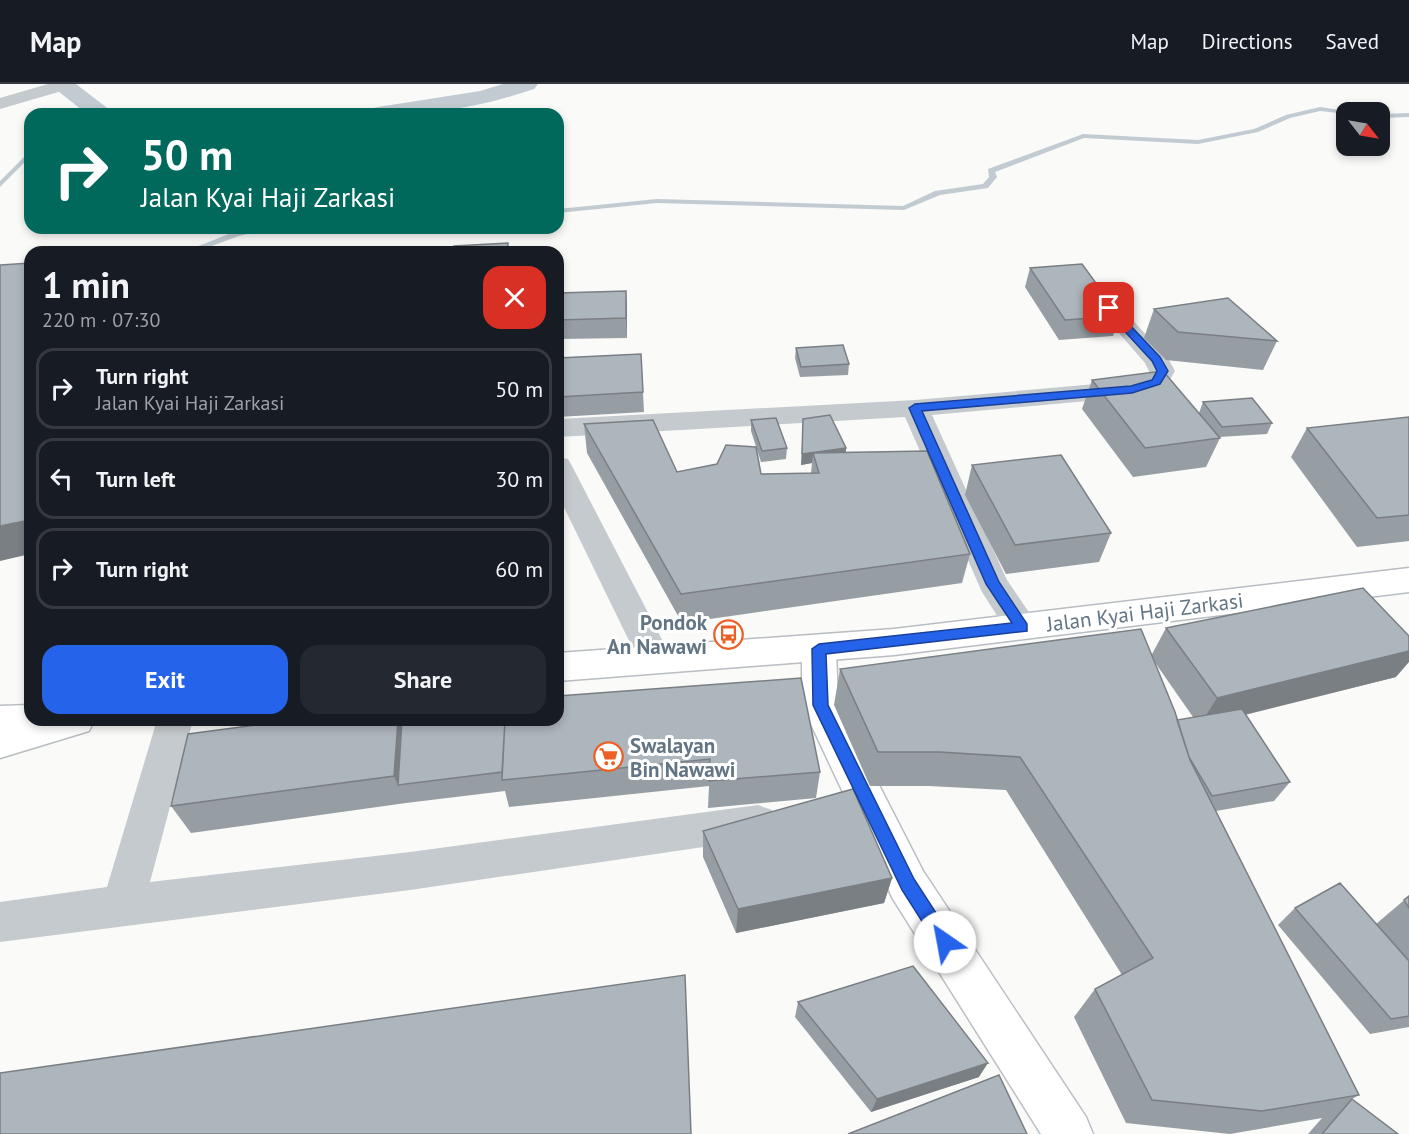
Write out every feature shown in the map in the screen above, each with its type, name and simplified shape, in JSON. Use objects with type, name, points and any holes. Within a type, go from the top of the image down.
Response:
[{"type":"main road","name":"Jalan Kyai Haji Zarkasi","points":[[564,666],[654,657],[819,649],[1409,580]]},
{"type":"main road","points":[[819,649],[820,705],[908,885],[1069,1134]]},
{"type":"main road","points":[[0,721],[24,720]]},
{"type":"main road","points":[[0,743],[56,726]]},
{"type":"street","points":[[0,104],[59,86]]},
{"type":"street","points":[[564,428],[915,408],[1132,389],[1156,382],[1162,371],[1156,360],[1109,308]]},
{"type":"street","points":[[915,408],[993,584],[1022,627]]},
{"type":"street","points":[[564,478],[654,657]]},
{"type":"street","points":[[123,905],[173,726]]},
{"type":"street","points":[[0,922],[123,905],[410,872],[792,817]]},
{"type":"building","points":[[508,243],[508,246],[454,246]]},
{"type":"building","points":[[24,263],[24,521],[0,526],[0,265]]},
{"type":"building","points":[[1082,264],[1120,316],[1065,320],[1030,268]]},
{"type":"building","points":[[626,291],[626,318],[564,320],[564,293]]},
{"type":"building","points":[[1228,298],[1277,341],[1178,332],[1154,309]]},
{"type":"building","points":[[843,345],[849,364],[801,367],[796,348]]},
{"type":"building","points":[[641,354],[643,392],[564,397],[564,358]]},
{"type":"building","points":[[1163,371],[1220,438],[1145,448],[1092,380]]},
{"type":"building","points":[[1252,398],[1272,423],[1222,427],[1203,402]]},
{"type":"building","points":[[830,415],[846,448],[802,454],[803,419]]},
{"type":"building","points":[[1409,417],[1409,515],[1377,518],[1307,428]]},
{"type":"building","points":[[776,418],[787,448],[762,451],[751,420]]},
{"type":"building","points":[[653,420],[677,472],[717,464],[726,445],[756,447],[761,474],[819,473],[813,453],[927,451],[970,554],[681,594],[584,424]]},
{"type":"building","points":[[1061,455],[1111,533],[1015,545],[972,465]]},
{"type":"building","points":[[1363,588],[1409,636],[1409,651],[1217,698],[1166,628]]},
{"type":"building","points":[[1141,629],[1175,712],[1190,760],[1359,1095],[1262,1111],[1152,1100],[1095,989],[1153,958],[1020,757],[940,752],[878,752],[840,669]]},
{"type":"building","points":[[801,678],[820,772],[709,781],[710,759],[502,780],[505,726],[564,726],[564,696]]},
{"type":"building","points":[[1242,709],[1290,782],[1212,796],[1189,757],[1177,720]]},
{"type":"building","points":[[249,726],[398,726],[394,776],[171,806],[188,734]]},
{"type":"building","points":[[402,726],[505,726],[502,772],[398,785]]},
{"type":"building","points":[[853,789],[892,878],[738,909],[703,831]]},
{"type":"building","points":[[1340,883],[1409,961],[1409,1016],[1391,1019],[1295,908]]},
{"type":"building","points":[[1409,896],[1409,908],[1404,900]]},
{"type":"building","points":[[913,966],[988,1063],[877,1099],[798,1002]]},
{"type":"building","points":[[685,975],[691,1134],[0,1134],[0,1073]]},
{"type":"building","points":[[999,1075],[1027,1134],[848,1134]]},
{"type":"building","points":[[1352,1099],[1398,1134],[1322,1134]]},
{"type":"waterway","points":[[61,84],[95,108]]},
{"type":"waterway","points":[[418,108],[484,98],[526,84]]},
{"type":"waterway","points":[[564,210],[657,201],[904,208],[938,193],[985,186],[993,177],[991,171],[1083,136],[1198,142],[1256,131],[1288,116],[1320,109],[1336,111]]},
{"type":"waterway","points":[[1390,116],[1409,115]]},
{"type":"waterway","points":[[0,185],[24,159]]},
{"type":"waterway","points":[[204,246],[237,234]]},
{"type":"place","name":"Pondok An Nawawi","points":[[728,634]]},
{"type":"place","name":"Swalayan Bin Nawawi","points":[[609,757]]},
{"type":"route","points":[[945,942],[908,885],[820,705],[819,649],[1022,627],[993,584],[915,408],[1132,389],[1146,387],[1156,382],[1161,377],[1162,371],[1156,360],[1109,308]]}]
